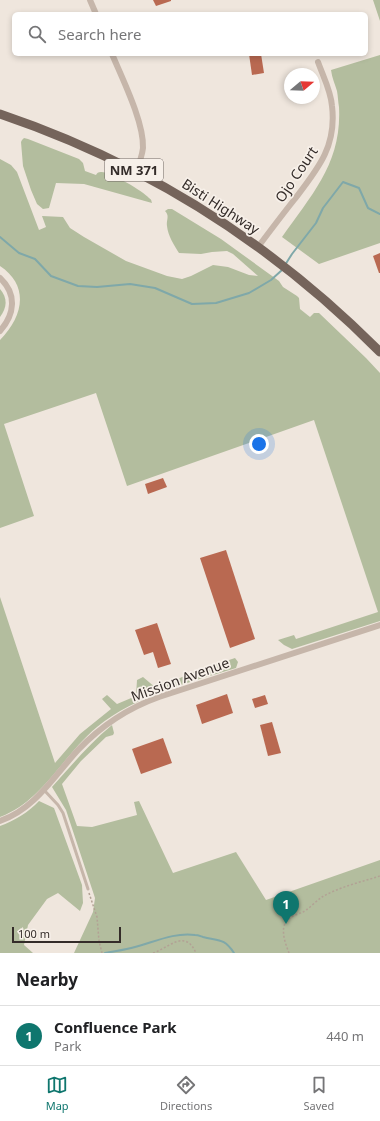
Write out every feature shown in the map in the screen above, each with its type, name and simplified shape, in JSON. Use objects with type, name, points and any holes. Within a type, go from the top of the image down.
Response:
[{"type":"main road","name":"Bisti Highway","points":[[0,114],[60,136],[110,158],[136,171],[204,210],[258,246],[320,296],[380,352]]},
{"type":"street","points":[[90,0],[95,12]]},
{"type":"street","points":[[113,56],[133,106],[141,132],[143,147],[136,171]]},
{"type":"street","name":"Ojo Court","points":[[258,246],[315,172],[325,155],[329,144],[333,107],[330,94],[318,62]]},
{"type":"street","points":[[0,278],[8,288],[12,303],[9,317],[0,331]]},
{"type":"street","name":"Mission Avenue","points":[[0,821],[26,808],[98,731],[135,707],[155,698],[380,625]]},
{"type":"lane","points":[[44,790],[58,805],[63,813],[88,889]]},
{"type":"path","points":[[290,953],[284,938],[284,926],[288,920],[294,915],[303,912],[323,897],[337,890],[380,876]]},
{"type":"path","points":[[88,889],[97,917],[99,941],[102,953]]},
{"type":"path","points":[[153,953],[174,942],[180,941],[187,942],[192,945],[196,953]]},
{"type":"green space","points":[[373,0],[380,0],[380,21]]},
{"type":"green space","points":[[380,55],[380,243],[319,264],[282,237],[323,177],[336,145],[339,127],[339,107],[337,91],[331,70]]},
{"type":"green space","points":[[24,138],[79,159],[83,163],[85,171],[96,175],[99,172],[105,173],[118,178],[146,195],[152,203],[84,184],[56,183],[49,208],[43,209],[37,204],[23,166],[21,142]]},
{"type":"green space","points":[[0,159],[11,165],[17,172],[39,230],[46,227],[42,216],[63,217],[70,228],[126,261],[167,276],[182,279],[213,265],[228,267],[249,275],[258,276],[233,254],[227,251],[201,254],[179,253],[173,244],[167,226],[168,216],[165,211],[172,209],[221,239],[279,281],[283,287],[299,298],[300,309],[310,317],[314,313],[319,313],[380,373],[380,621],[292,649],[278,640],[294,635],[296,639],[378,612],[314,420],[127,486],[96,393],[4,424],[34,516],[0,528],[0,340],[14,322],[20,302],[16,283],[10,274],[0,266]]},
{"type":"green space","points":[[0,289],[3,292],[6,303],[0,317]]},
{"type":"green space","points":[[0,597],[55,763],[80,734],[111,709],[102,699],[107,695],[117,704],[136,696],[137,680],[143,677],[156,688],[199,670],[235,658],[238,662],[236,668],[163,691],[128,706],[112,716],[85,738],[41,789],[29,800],[15,810],[0,817]]},
{"type":"green space","points":[[112,725],[113,735],[106,737],[81,761],[62,784],[77,826],[92,827],[137,815],[134,802],[139,801],[173,873],[236,852],[266,900],[380,860],[380,953],[74,953],[93,912],[95,898],[66,810],[52,787],[88,747]]},
{"type":"green space","points":[[39,801],[54,808],[82,885],[83,903],[80,911],[58,893],[47,899],[28,925],[24,945],[33,953],[0,953],[0,826],[21,816]]},
{"type":"building","points":[[153,0],[171,0],[171,1],[156,6]]},
{"type":"building","points":[[249,56],[261,56],[264,73],[252,75]]},
{"type":"building","points":[[380,253],[380,273],[379,273],[373,256]]},
{"type":"building","points":[[163,478],[167,487],[148,494],[145,484]]},
{"type":"building","points":[[226,550],[255,639],[230,648],[200,558]]},
{"type":"building","points":[[157,623],[171,664],[158,668],[153,652],[144,655],[135,630]]},
{"type":"building","points":[[227,694],[233,713],[202,724],[196,705]]},
{"type":"building","points":[[265,695],[268,704],[255,708],[252,699]]},
{"type":"building","points":[[272,722],[281,753],[268,756],[260,725]]},
{"type":"building","points":[[163,738],[172,763],[141,774],[132,749]]},
{"type":"waterway","points":[[285,265],[316,223],[323,208],[343,182],[359,188],[368,208],[380,214]]},
{"type":"waterway","points":[[0,237],[19,253],[35,259],[51,276],[78,286],[97,287],[130,284],[155,288],[192,304],[216,303],[249,293],[271,280],[282,270]]},
{"type":"waterway","points":[[105,953],[131,948],[172,936],[187,934],[224,942],[234,953]]},
{"type":"place","name":"Confluence Park","points":[[286,924]]}]
